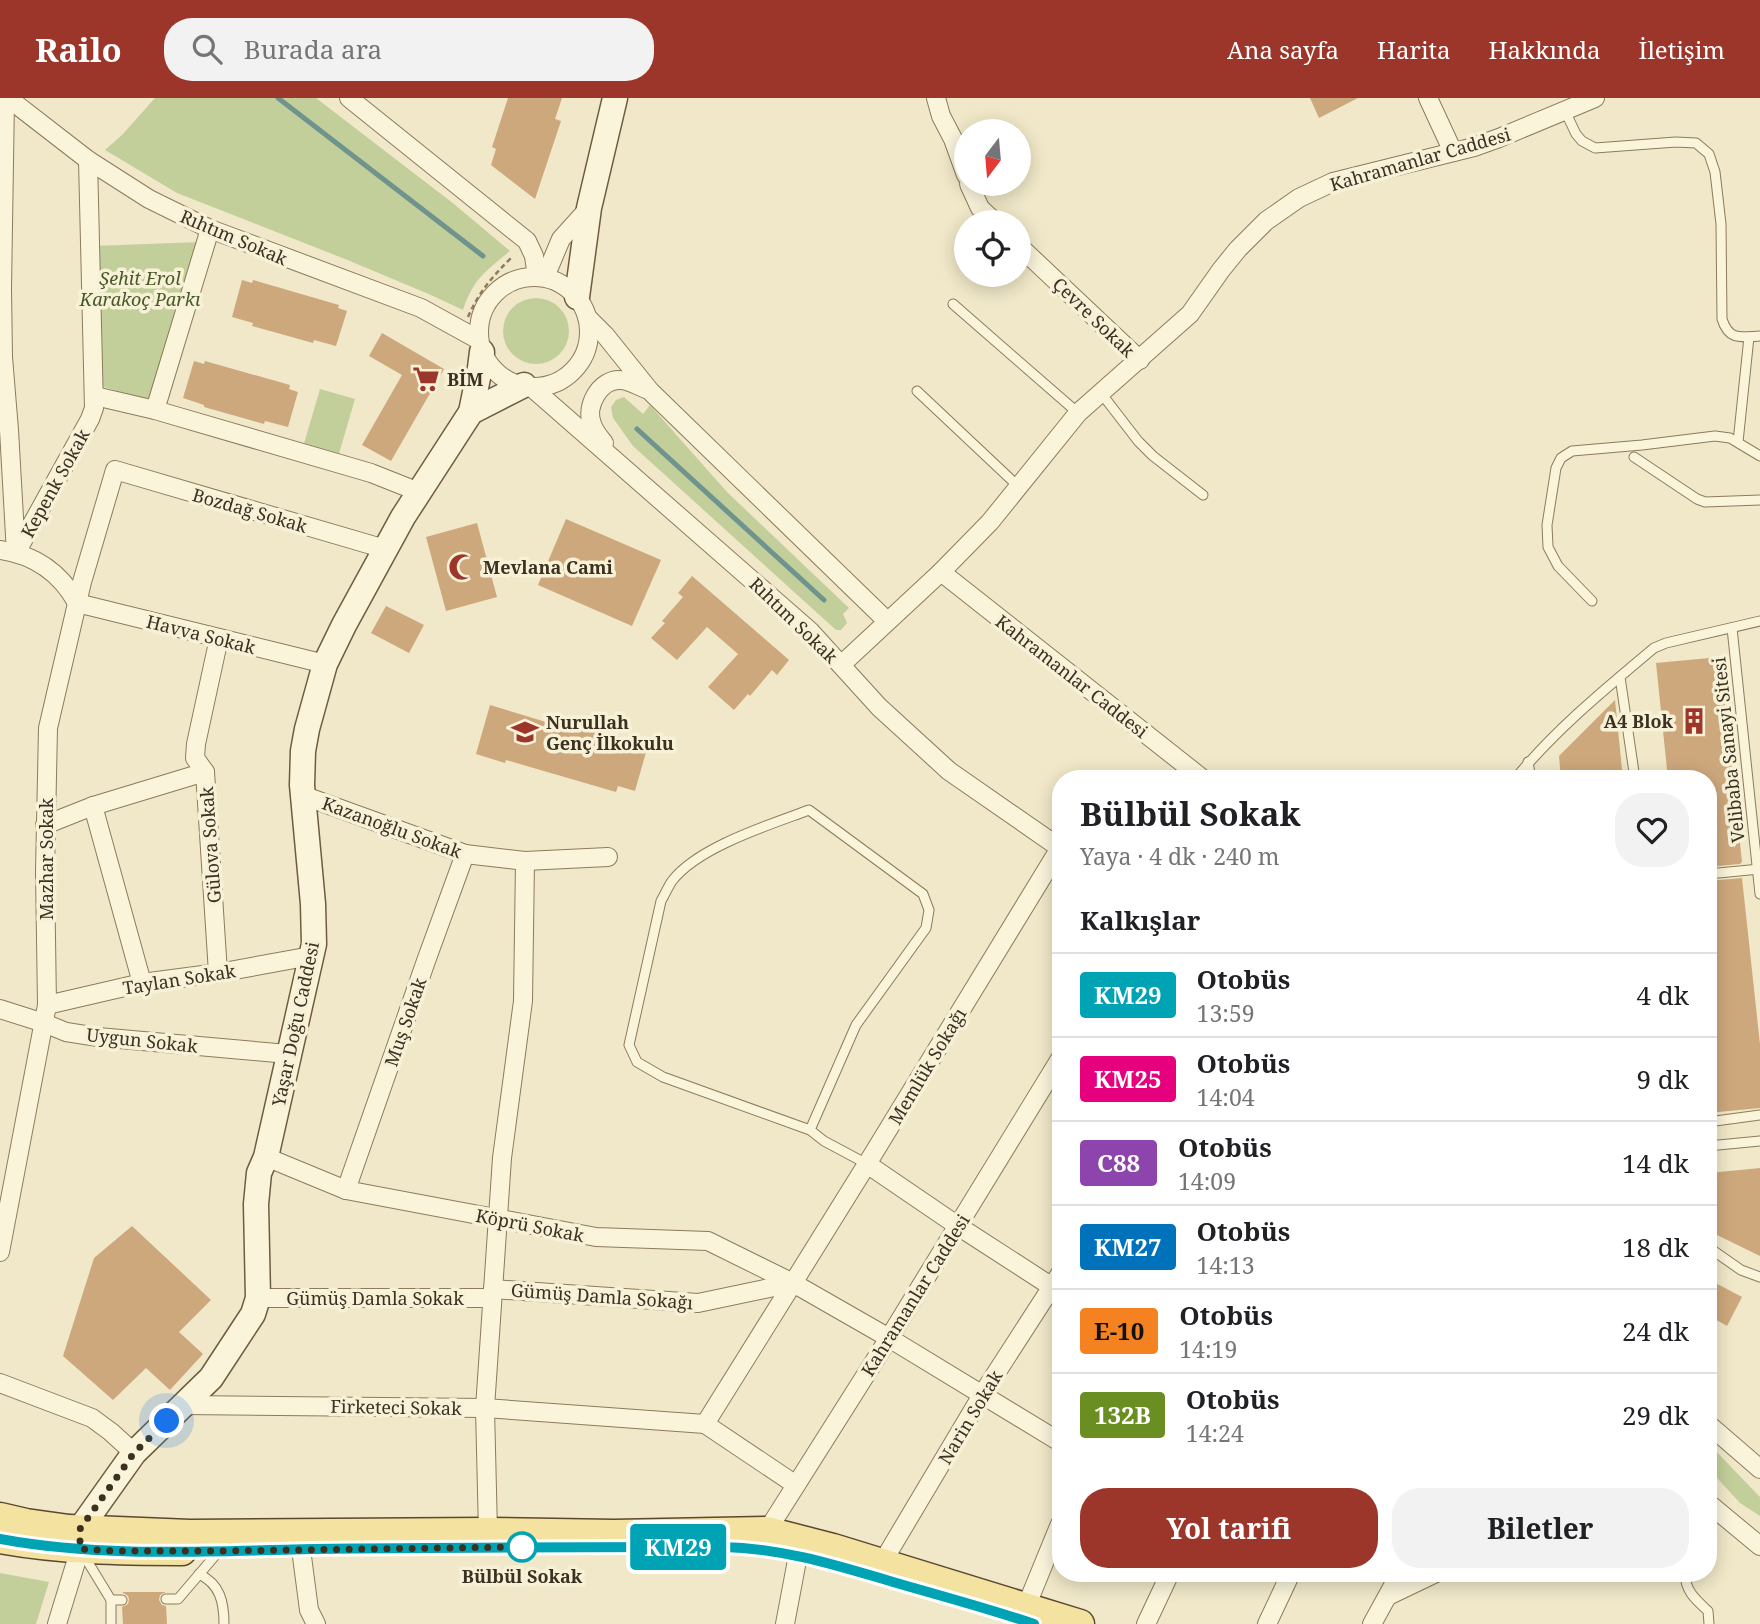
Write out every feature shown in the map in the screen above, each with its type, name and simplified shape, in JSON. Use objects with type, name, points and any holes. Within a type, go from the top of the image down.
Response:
[{"type":"main road","points":[[0,1517],[48,1527],[115,1551],[741,1547],[766,1540],[798,1555],[1030,1616],[1080,1624]]},
{"type":"main road","points":[[0,1539],[80,1539],[190,1534],[488,1532],[801,1539],[882,1563],[1030,1616]]},
{"type":"street","name":"Rıhtım Sokak","points":[[7,98],[88,160],[149,199],[210,229],[421,308],[481,346]]},
{"type":"street","points":[[7,98],[2,289],[8,552],[34,560],[51,570],[66,584],[77,603]]},
{"type":"street","points":[[349,98],[527,241],[541,277]]},
{"type":"street","points":[[481,346],[490,366],[502,377],[527,386],[548,385],[563,379],[577,366],[586,350],[589,332],[582,307],[589,208],[615,98]]},
{"type":"street","points":[[936,98],[941,116],[954,142]]},
{"type":"street","points":[[1428,98],[1453,152]]},
{"type":"street","name":"Kahramanlar Caddesi","points":[[841,665],[941,572],[990,522],[1078,413],[1191,314],[1221,270],[1266,221],[1299,198],[1333,182],[1499,138],[1571,105],[1595,98]]},
{"type":"street","name":"Kepenk Sokak","points":[[8,552],[90,419],[94,408],[88,160]]},
{"type":"street","points":[[541,277],[561,239],[589,208]]},
{"type":"street","points":[[155,410],[210,229]]},
{"type":"street","name":"Çevre Sokak","points":[[1031,257],[1139,360]]},
{"type":"street","points":[[471,412],[479,377],[479,320],[485,305],[495,292],[510,281],[528,276],[541,277],[564,285],[650,391],[887,621]]},
{"type":"street","points":[[613,459],[591,424],[590,407],[598,391],[612,380],[624,380],[650,391]]},
{"type":"street","name":"Rıhtım Sokak","points":[[527,386],[810,631],[879,707],[949,771],[1052,842]]},
{"type":"street","points":[[471,412],[527,386]]},
{"type":"street","points":[[95,396],[155,410],[371,473],[419,492]]},
{"type":"street","name":"Yaşar Doğu Caddesi","points":[[80,1539],[134,1453],[211,1378],[253,1314],[258,1298],[256,1204],[259,1173],[266,1157],[312,956],[315,928],[302,795],[303,751],[307,729],[325,664],[344,625],[419,492],[471,412]]},
{"type":"street","name":"Bozdağ Sokak","points":[[115,470],[386,549]]},
{"type":"street","name":"Mazhar Sokak","points":[[0,1252],[46,1014],[45,825],[48,728],[77,603],[115,470]]},
{"type":"street","name":"Kahramanlar Caddesi","points":[[941,572],[1192,770]]},
{"type":"street","name":"Havva Sokak","points":[[77,603],[325,664]]},
{"type":"street","name":"Gülova Sokak","points":[[218,973],[205,772],[195,758],[219,638]]},
{"type":"street","points":[[45,825],[93,806],[205,772]]},
{"type":"street","name":"Kazanoğlu Sokak","points":[[302,795],[465,855],[525,862],[608,857]]},
{"type":"street","points":[[93,806],[142,983]]},
{"type":"street","name":"Muş Sokak","points":[[346,1190],[465,855]]},
{"type":"street","name":"Memlük Sokağı","points":[[705,1424],[1052,861]]},
{"type":"street","name":"Firketeci Sokak","points":[[184,1405],[485,1408],[502,1158],[523,1001],[525,862]]},
{"type":"street","name":"Taylan Sokak","points":[[46,1014],[142,983],[312,956]]},
{"type":"street","name":"Uygun Sokak","points":[[0,1009],[46,1014],[66,1032],[288,1054]]},
{"type":"street","name":"Kahramanlar Caddesi","points":[[766,1540],[796,1485],[1052,1072]]},
{"type":"street","name":"Köprü Sokak","points":[[266,1157],[346,1190],[498,1219],[596,1237],[708,1241],[793,1283],[1052,1437]]},
{"type":"street","points":[[867,1164],[958,1226],[1052,1281]]},
{"type":"street","name":"Gümüş Damla Sokağı","points":[[493,1293],[698,1303],[793,1283]]},
{"type":"street","name":"Gümüş Damla Sokak","points":[[258,1298],[493,1293]]},
{"type":"street","name":"Narin Sokak","points":[[882,1563],[982,1395],[1052,1293]]},
{"type":"street","points":[[0,1383],[92,1418],[134,1453]]},
{"type":"street","points":[[488,1532],[485,1408],[705,1424],[796,1485]]},
{"type":"street","points":[[1717,1432],[1760,1469]]},
{"type":"street","points":[[1717,1517],[1760,1546]]},
{"type":"street","points":[[57,1624],[80,1539]]},
{"type":"street","points":[[301,1549],[309,1609],[316,1624]]},
{"type":"street","points":[[1030,1616],[1052,1549]]},
{"type":"street","points":[[785,1624],[798,1555]]},
{"type":"street","points":[[1146,1624],[1166,1582]]},
{"type":"street","points":[[1267,1624],[1287,1582]]},
{"type":"street","points":[[1372,1624],[1395,1582]]},
{"type":"street","points":[[1388,1596],[1417,1582]]},
{"type":"lane","points":[[1571,105],[1576,134],[1595,148],[1676,142],[1696,144],[1709,154],[1716,172],[1721,224],[1722,319],[1724,325],[1736,337],[1760,337]]},
{"type":"lane","points":[[953,304],[1078,413]]},
{"type":"lane","points":[[1738,442],[1749,337]]},
{"type":"lane","points":[[917,391],[1019,487]]},
{"type":"lane","points":[[1101,393],[1138,441],[1203,495]]},
{"type":"lane","points":[[1592,601],[1558,566],[1546,536],[1556,468],[1561,458],[1572,452],[1715,436],[1730,438],[1760,456]]},
{"type":"lane","points":[[1634,457],[1705,502],[1760,500]]},
{"type":"lane","name":"Velibaba Sanayi Sitesi","points":[[1522,770],[1590,703],[1654,648],[1760,621]]},
{"type":"lane","name":"Velibaba Sanayi Sitesi","points":[[1731,628],[1760,894]]},
{"type":"lane","points":[[1620,677],[1634,770]]},
{"type":"lane","points":[[1528,762],[1529,770]]},
{"type":"lane","points":[[810,1130],[856,1025],[926,928],[929,910],[923,894],[809,810],[712,849],[673,880],[661,901],[629,1045],[638,1062],[663,1077],[810,1130],[824,1141],[867,1164]]},
{"type":"lane","points":[[1717,873],[1758,869]]},
{"type":"lane","points":[[1717,1121],[1760,1115]]},
{"type":"lane","points":[[1717,1145],[1760,1141]]},
{"type":"lane","points":[[1717,1253],[1741,1270],[1760,1277]]},
{"type":"lane","points":[[80,1539],[111,1601],[111,1624]]},
{"type":"lane","points":[[166,1599],[178,1599],[219,1551]]},
{"type":"lane","points":[[199,1574],[211,1582],[220,1594],[224,1624]]},
{"type":"lane","points":[[1686,1582],[1691,1594],[1708,1611],[1709,1624]]},
{"type":"lane","points":[[111,1601],[122,1600]]},
{"type":"path","points":[[466,321],[488,281],[511,258]]},
{"type":"green space","points":[[155,98],[316,98],[454,204],[510,251],[476,283],[463,310],[345,259],[177,193],[105,150]]},
{"type":"green space","name":"Şehit Erol Karakoç Parkı","points":[[200,242],[151,397],[145,399],[101,386],[94,246]]},
{"type":"green space","points":[[530,298],[542,298],[554,303],[564,313],[569,331],[567,344],[554,359],[542,364],[530,364],[518,359],[508,349],[503,337],[503,325],[508,313],[518,303]]},
{"type":"green space","points":[[320,389],[355,399],[338,457],[303,447]]},
{"type":"green space","points":[[624,397],[643,414],[650,405],[727,492],[849,608],[843,614],[847,623],[841,630],[836,630],[633,446],[613,418],[611,407],[616,400]]},
{"type":"green space","points":[[1717,1452],[1760,1497],[1760,1516],[1740,1503],[1717,1478]]},
{"type":"green space","points":[[0,1573],[49,1582],[36,1624],[0,1624]]},
{"type":"building","points":[[508,98],[562,98],[555,119],[561,121],[535,199],[491,165],[496,149],[492,147]]},
{"type":"building","points":[[1310,98],[1358,98],[1319,118]]},
{"type":"building","points":[[242,280],[252,283],[253,280],[339,305],[338,308],[347,311],[336,346],[314,340],[313,343],[252,326],[253,323],[232,317]]},
{"type":"building","points":[[382,333],[444,369],[391,461],[362,445],[402,375],[369,356]]},
{"type":"building","points":[[194,361],[204,364],[205,361],[290,385],[289,389],[298,392],[288,427],[265,421],[264,424],[204,407],[183,398]]},
{"type":"building","points":[[566,519],[661,560],[632,626],[538,585]]},
{"type":"building","name":"Mevlana Cami","points":[[477,523],[497,597],[446,611],[426,537]]},
{"type":"building","points":[[692,576],[789,660],[777,675],[772,670],[734,710],[708,687],[738,654],[707,627],[677,660],[651,638],[683,597],[678,593]]},
{"type":"building","points":[[386,606],[424,625],[409,653],[371,633]]},
{"type":"building","name":"A4 Blok","points":[[1720,657],[1742,862],[1740,864],[1717,866],[1717,770],[1667,770],[1656,663]]},
{"type":"building","points":[[1615,700],[1622,770],[1560,770],[1559,756]]},
{"type":"building","points":[[490,705],[546,722],[548,716],[648,745],[635,791],[618,786],[616,792],[476,754]]},
{"type":"building","points":[[1742,878],[1760,1044],[1760,1108],[1717,1112],[1717,880]]},
{"type":"building","points":[[1760,1168],[1760,1256],[1717,1235],[1717,1172]]},
{"type":"building","points":[[132,1226],[211,1300],[179,1332],[203,1354],[170,1390],[146,1368],[113,1400],[63,1356],[94,1258]]},
{"type":"building","points":[[1717,1284],[1742,1297],[1727,1326],[1717,1320]]},
{"type":"building","points":[[122,1592],[166,1592],[160,1595],[159,1600],[166,1606],[167,1624],[123,1624],[122,1607],[128,1604],[129,1599]]},
{"type":"waterway","points":[[278,98],[483,256]]},
{"type":"waterway","points":[[637,429],[824,600]]},
{"type":"bus line","name":"KM29","points":[[0,1539],[33,1545],[115,1551],[484,1547],[759,1549],[798,1555],[1034,1624]]},
{"type":"place","name":"BİM","points":[[426,379]]},
{"type":"place","name":"Mevlana Cami","points":[[462,567]]},
{"type":"place","name":"A4 Blok","points":[[1694,721]]},
{"type":"place","name":"Nurullah Genç İlkokulu","points":[[525,732]]},
{"type":"place","name":"Bülbül Sokak","points":[[522,1547]]},
{"type":"route","points":[[167,1421],[134,1453],[80,1529],[80,1549],[219,1551],[522,1547]]}]
